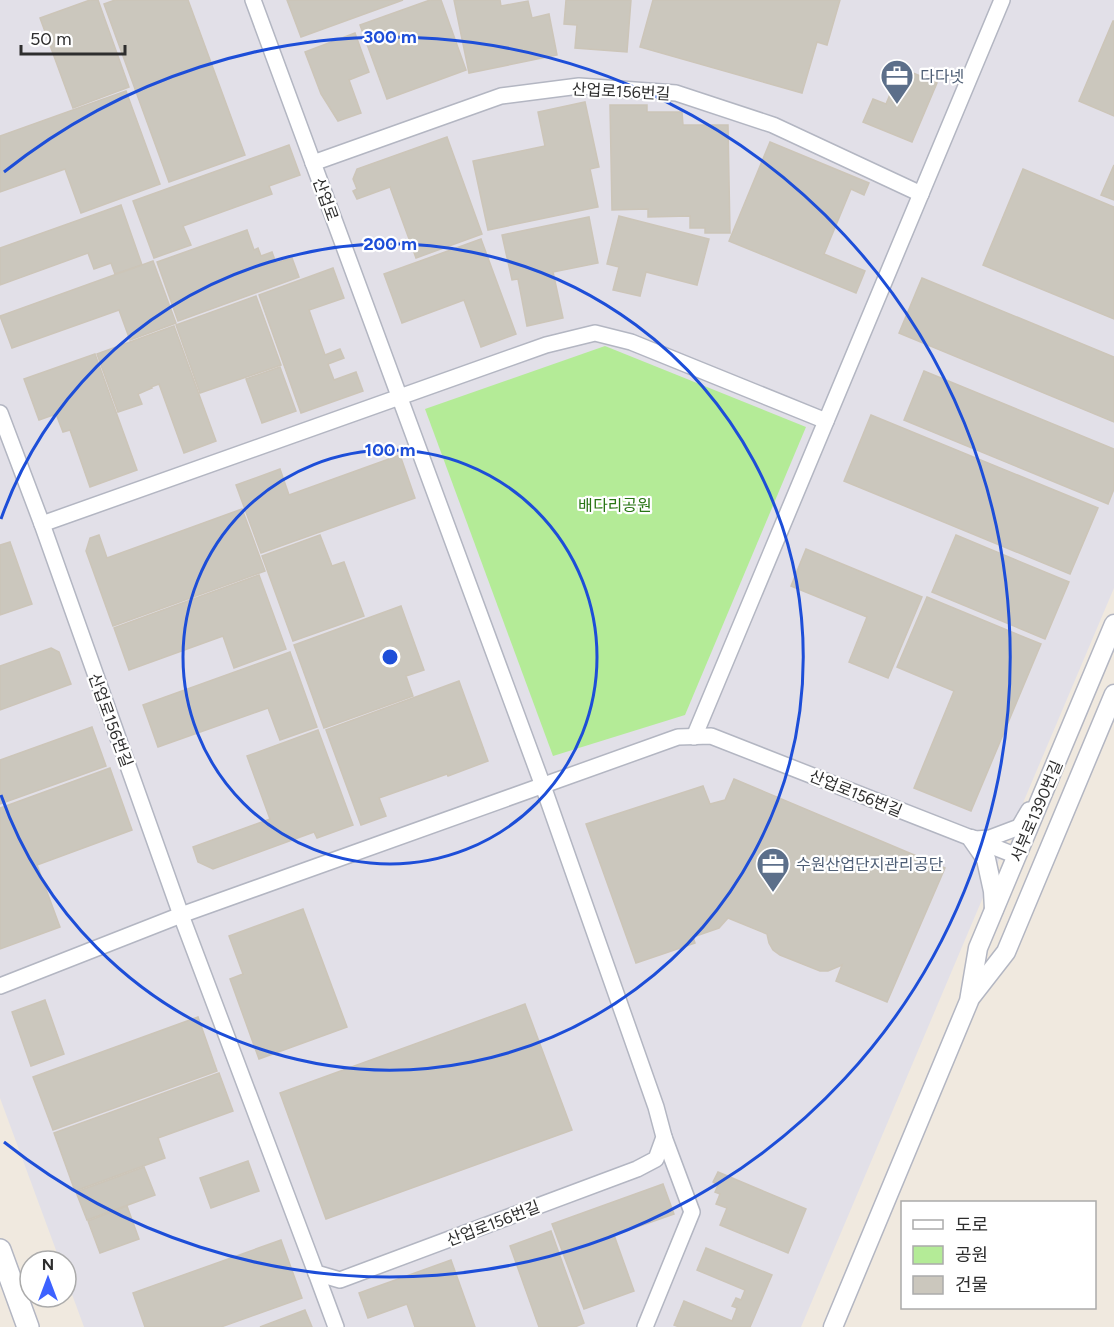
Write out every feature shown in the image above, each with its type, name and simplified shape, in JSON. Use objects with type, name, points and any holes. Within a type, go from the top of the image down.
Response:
[{"type":"main road","points":[[0,1250],[28,1327]]},
{"type":"street","name":"산업로","points":[[253,0],[399,397]]},
{"type":"street","points":[[694,737],[1002,0]]},
{"type":"street","name":"산업로156번길","points":[[313,163],[501,96],[579,86],[676,93],[774,125],[921,194]]},
{"type":"street","points":[[42,524],[546,345],[595,333],[631,342],[826,420]]},
{"type":"street","points":[[399,397],[543,786],[692,1212],[645,1327]]},
{"type":"street","name":"산업로156번길","points":[[0,413],[42,524],[181,915],[316,1273],[340,1280],[637,1169],[656,1159],[664,1137]]},
{"type":"street","name":"서부로1390번길","points":[[833,1327],[969,1001],[978,948],[1114,624]]},
{"type":"street","name":"서부로1390번길","points":[[969,1001],[1006,952],[1114,694]]},
{"type":"street","name":"산업로156번길","points":[[181,915],[678,737],[711,736],[1017,856]]},
{"type":"street","points":[[972,839],[990,838],[1019,827],[1058,758]]},
{"type":"street","points":[[972,839],[986,859],[993,891],[994,911]]},
{"type":"street","points":[[1017,856],[1041,867]]},
{"type":"street","points":[[0,986],[181,915]]},
{"type":"street","points":[[316,1273],[336,1327]]},
{"type":"shaded area","points":[[0,0],[1114,0],[1114,588],[801,1327],[84,1327],[77,1309],[78,1249],[56,1249],[0,1098]]},
{"type":"green space","name":"배다리공원","points":[[605,346],[806,427],[685,715],[553,756],[425,409]]},
{"type":"building","points":[[90,0],[98,0],[129,87],[73,108],[40,18]]},
{"type":"building","points":[[115,0],[188,0],[245,155],[169,182],[104,4]]},
{"type":"building","points":[[287,0],[403,0],[301,37]]},
{"type":"building","points":[[430,0],[441,0],[466,70],[387,99],[360,25]]},
{"type":"building","points":[[454,0],[500,0],[501,6],[528,1],[532,18],[549,14],[557,55],[469,73]]},
{"type":"building","points":[[566,0],[631,0],[627,52],[575,48],[577,25],[564,24]]},
{"type":"building","points":[[653,0],[840,0],[827,45],[817,42],[802,93],[640,47]]},
{"type":"building","points":[[1114,21],[1114,116],[1079,101]]},
{"type":"building","points":[[355,33],[369,72],[349,80],[361,113],[338,121],[321,94],[305,52]]},
{"type":"building","points":[[901,68],[937,83],[912,142],[863,122],[873,99],[886,104]]},
{"type":"building","points":[[126,91],[160,184],[81,213],[65,169],[0,192],[0,136]]},
{"type":"building","points":[[585,102],[599,167],[590,169],[598,207],[488,230],[473,161],[545,146],[538,112]]},
{"type":"building","points":[[610,105],[647,105],[647,112],[682,112],[683,125],[728,125],[730,233],[705,233],[705,228],[690,228],[690,216],[648,217],[648,209],[612,210]]},
{"type":"building","points":[[447,137],[482,234],[416,258],[390,187],[357,199],[353,191],[357,189],[353,179],[357,169]]},
{"type":"building","points":[[770,142],[869,183],[864,195],[851,189],[824,254],[865,271],[856,293],[729,241]]},
{"type":"building","points":[[289,145],[300,175],[269,186],[272,194],[183,226],[191,245],[154,258],[133,201]]},
{"type":"building","points":[[1114,165],[1114,200],[1101,195]]},
{"type":"building","points":[[1023,169],[1114,207],[1114,319],[983,265]]},
{"type":"building","points":[[121,205],[142,265],[115,274],[111,263],[94,269],[88,253],[0,285],[0,248]]},
{"type":"building","points":[[619,216],[709,239],[697,285],[646,272],[640,296],[613,290],[619,267],[607,264]]},
{"type":"building","points":[[589,217],[598,263],[553,272],[563,318],[527,326],[518,279],[512,280],[502,235]]},
{"type":"building","points":[[247,230],[254,250],[258,248],[261,256],[272,252],[276,263],[292,258],[299,277],[178,321],[157,262]]},
{"type":"building","points":[[481,239],[516,334],[481,347],[464,300],[402,323],[384,274]]},
{"type":"building","points":[[153,261],[176,323],[130,340],[119,310],[12,348],[0,316]]},
{"type":"building","points":[[333,268],[344,298],[309,310],[325,355],[340,349],[344,358],[328,364],[334,380],[356,372],[363,391],[301,413],[259,295]]},
{"type":"building","points":[[922,278],[1114,357],[1114,422],[899,333]]},
{"type":"building","points":[[256,296],[281,365],[200,393],[176,325]]},
{"type":"building","points":[[174,326],[216,441],[184,453],[159,384],[138,394],[142,404],[118,412],[97,354]]},
{"type":"building","points":[[95,354],[137,470],[90,487],[70,430],[63,432],[56,414],[39,420],[24,379]]},
{"type":"building","points":[[280,367],[296,411],[262,423],[246,379]]},
{"type":"building","points":[[924,371],[1114,449],[1114,489],[1108,504],[904,420]]},
{"type":"building","points":[[871,415],[1098,508],[1070,574],[844,481]]},
{"type":"building","points":[[400,455],[415,498],[261,553],[236,485],[280,469],[289,495]]},
{"type":"building","points":[[242,509],[265,571],[113,626],[86,551],[90,538],[99,535],[107,558]]},
{"type":"building","points":[[320,535],[332,566],[344,562],[364,616],[293,641],[262,556]]},
{"type":"building","points":[[956,535],[1069,582],[1045,639],[932,592]]},
{"type":"building","points":[[10,542],[32,604],[0,615],[0,545]]},
{"type":"building","points":[[806,549],[922,597],[888,678],[849,662],[867,617],[791,586]]},
{"type":"building","points":[[259,575],[286,649],[234,668],[223,636],[129,670],[114,628]]},
{"type":"building","points":[[927,597],[1041,644],[971,811],[914,788],[954,691],[897,667]]},
{"type":"building","points":[[401,606],[424,670],[406,676],[413,696],[324,728],[294,645]]},
{"type":"building","points":[[51,648],[59,652],[71,684],[0,710],[0,666]]},
{"type":"building","points":[[290,652],[317,727],[280,740],[268,708],[158,747],[143,705]]},
{"type":"building","points":[[459,681],[488,761],[379,798],[386,816],[361,825],[326,730]]},
{"type":"building","points":[[92,727],[106,766],[0,804],[0,760]]},
{"type":"building","points":[[318,730],[353,825],[317,838],[314,832],[213,869],[198,862],[193,847],[270,819],[247,756]]},
{"type":"building","points":[[110,768],[132,830],[37,865],[60,927],[0,949],[0,808]]},
{"type":"building","name":"수원산업단지관리공단","points":[[734,779],[945,868],[887,1002],[836,981],[842,965],[828,971],[820,971],[780,955],[773,950],[767,934],[728,918],[719,928],[693,937],[695,943],[636,963],[586,824],[703,786],[710,804],[725,800]]},
{"type":"building","points":[[303,909],[347,1027],[259,1059],[230,979],[243,974],[229,936]]},
{"type":"building","points":[[45,1000],[64,1054],[31,1066],[12,1012]]},
{"type":"building","points":[[525,1004],[572,1130],[326,1219],[280,1093]]},
{"type":"building","points":[[198,1017],[217,1071],[53,1130],[33,1077]]},
{"type":"building","points":[[219,1073],[233,1111],[158,1138],[165,1158],[75,1191],[54,1133]]},
{"type":"building","points":[[248,1161],[259,1191],[211,1208],[200,1178]]},
{"type":"building","points":[[144,1167],[155,1195],[87,1220],[76,1192]]},
{"type":"building","points":[[718,1172],[806,1209],[788,1253],[720,1225],[727,1208],[716,1204],[720,1194],[715,1192],[718,1185],[713,1182]]},
{"type":"building","points":[[663,1184],[674,1214],[614,1235],[634,1291],[584,1309],[552,1224]]},
{"type":"building","points":[[127,1206],[139,1239],[100,1253],[88,1221]]},
{"type":"building","points":[[551,1231],[584,1323],[575,1327],[539,1327],[510,1246]]},
{"type":"building","points":[[281,1240],[302,1298],[221,1327],[145,1327],[133,1293]]},
{"type":"building","points":[[706,1248],[772,1275],[750,1327],[679,1327],[674,1325],[684,1301],[732,1321],[737,1308],[732,1306],[736,1298],[741,1300],[745,1290],[697,1270]]},
{"type":"building","points":[[451,1260],[475,1327],[415,1327],[407,1304],[368,1318],[359,1293]]},
{"type":"building","points":[[305,1310],[312,1327],[260,1327]]},
{"type":"place","name":"다다넷","points":[[897,105]]},
{"type":"place","name":"수원산업단지관리공단","points":[[773,893]]}]
